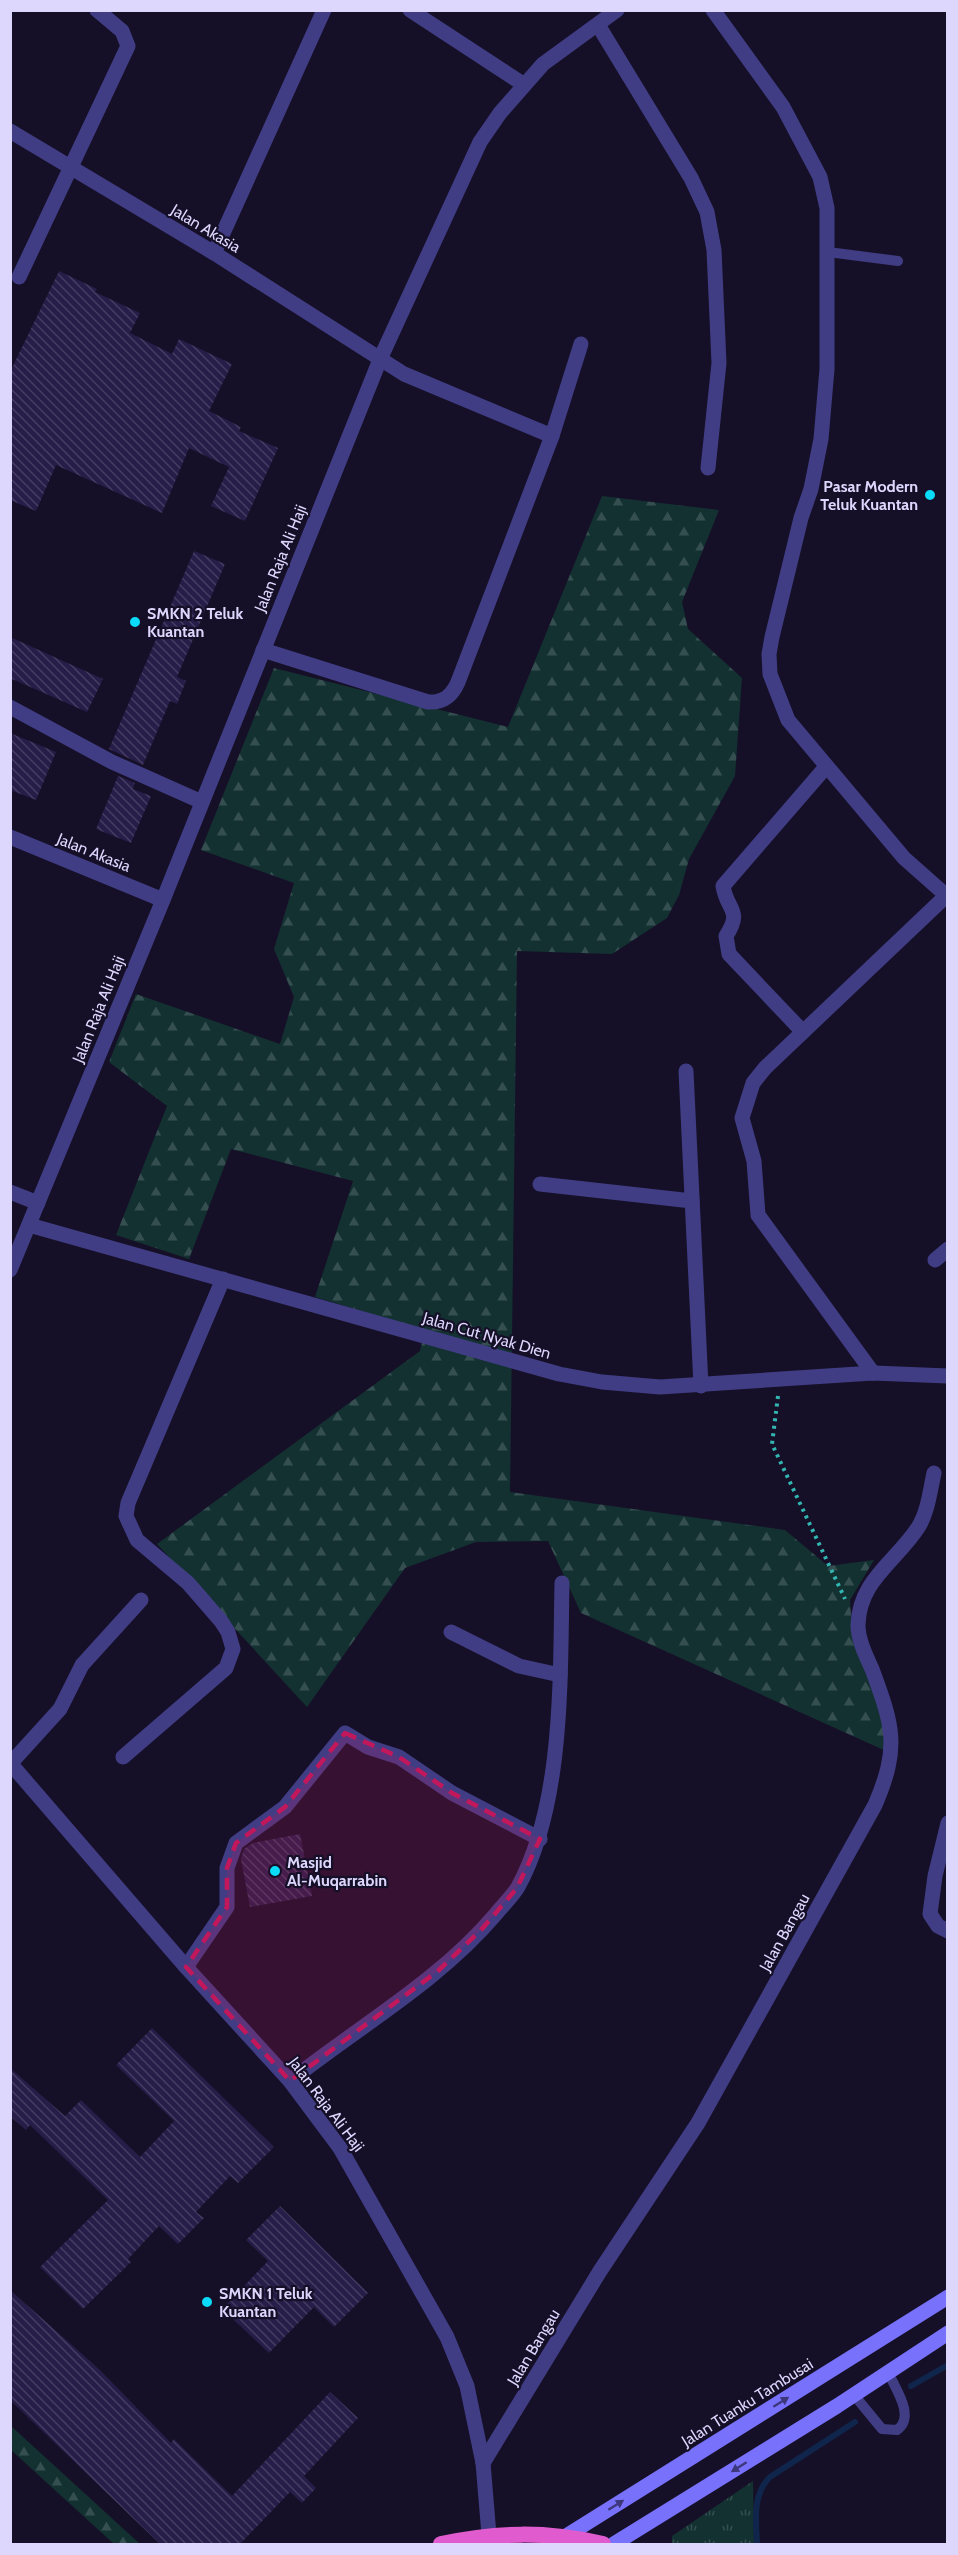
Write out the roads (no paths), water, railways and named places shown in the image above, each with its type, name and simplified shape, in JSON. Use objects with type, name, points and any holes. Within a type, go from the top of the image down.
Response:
[{"type":"highway","points":[[441,2544],[489,2535],[566,2536],[603,2544]]},
{"type":"main road","name":"Jalan Tuanku Tambusai","points":[[566,2536],[948,2297]]},
{"type":"main road","points":[[614,2544],[854,2395],[948,2333]]},
{"type":"street","points":[[19,277],[128,46],[122,31],[97,10]]},
{"type":"street","points":[[214,254],[324,10]]},
{"type":"street","points":[[410,10],[523,84]]},
{"type":"street","name":"Jalan Raja Ali Haji","points":[[10,1270],[163,900],[381,357],[480,142],[523,84],[543,64],[617,10]]},
{"type":"street","points":[[713,10],[783,107],[820,177],[827,208],[826,369],[821,439],[811,489],[801,518],[769,654],[770,674],[788,720],[825,768],[904,858],[947,896],[803,1032],[753,1083],[742,1118],[754,1161],[756,1208],[764,1226],[873,1373]]},
{"type":"street","points":[[598,25],[691,178],[707,212],[714,250],[719,363],[708,468]]},
{"type":"street","name":"Jalan Akasia","points":[[10,131],[214,254],[381,357],[404,374],[552,436]]},
{"type":"street","points":[[263,650],[428,702],[443,700],[450,695],[458,682],[552,436],[581,344]]},
{"type":"street","points":[[10,707],[112,762],[202,802]]},
{"type":"street","points":[[803,1032],[729,954],[726,936],[735,921],[735,915],[723,886],[825,768]]},
{"type":"street","name":"Jalan Akasia","points":[[10,837],[163,900]]},
{"type":"street","points":[[686,1071],[701,1386]]},
{"type":"street","points":[[540,1184],[692,1201]]},
{"type":"street","points":[[10,1192],[38,1203]]},
{"type":"street","name":"Jalan Cut Nyak Dien","points":[[29,1225],[559,1374],[602,1382],[660,1387],[701,1386],[781,1377],[873,1373],[948,1376]]},
{"type":"street","points":[[935,1260],[948,1249]]},
{"type":"street","points":[[123,1757],[226,1668],[232,1657],[232,1642],[221,1621],[188,1583],[137,1540],[126,1516],[128,1503],[223,1279]]},
{"type":"street","name":"Jalan Bangau","points":[[483,2463],[600,2271],[698,2122],[875,1805],[888,1774],[891,1728],[858,1626],[865,1592],[919,1526],[934,1473]]},
{"type":"street","points":[[290,2080],[438,1971],[482,1929],[517,1888],[540,1839],[560,1712],[562,1583]]},
{"type":"street","points":[[11,1764],[60,1709],[82,1665],[141,1600]]},
{"type":"street","points":[[451,1632],[519,1666],[560,1675]]},
{"type":"street","points":[[186,1967],[227,1907],[227,1868],[236,1844],[285,1808],[345,1733],[368,1747],[399,1757],[452,1793],[540,1839]]},
{"type":"street","name":"Jalan Raja Ali Haji","points":[[11,1764],[186,1967],[290,2080],[340,2148],[447,2337],[467,2386],[483,2463],[489,2535]]},
{"type":"street","points":[[948,1824],[935,1876],[930,1914],[938,1926],[948,1931]]},
{"type":"lane","points":[[828,252],[898,261]]},
{"type":"lane","points":[[854,2395],[882,2429],[897,2430],[905,2421],[906,2414],[888,2372]]},
{"type":"waterway","points":[[911,2386],[948,2365]]},
{"type":"waterway","points":[[757,2544],[756,2508],[764,2484],[770,2477],[855,2422]]},
{"type":"place","name":"Pasar Modern Teluk Kuantan","points":[[930,495]]},
{"type":"place","name":"SMKN 2 Teluk Kuantan","points":[[135,622]]},
{"type":"place","name":"Masjid Al-Muqarrabin","points":[[275,1871]]},
{"type":"place","name":"SMKN 1 Teluk Kuantan","points":[[207,2302]]}]
